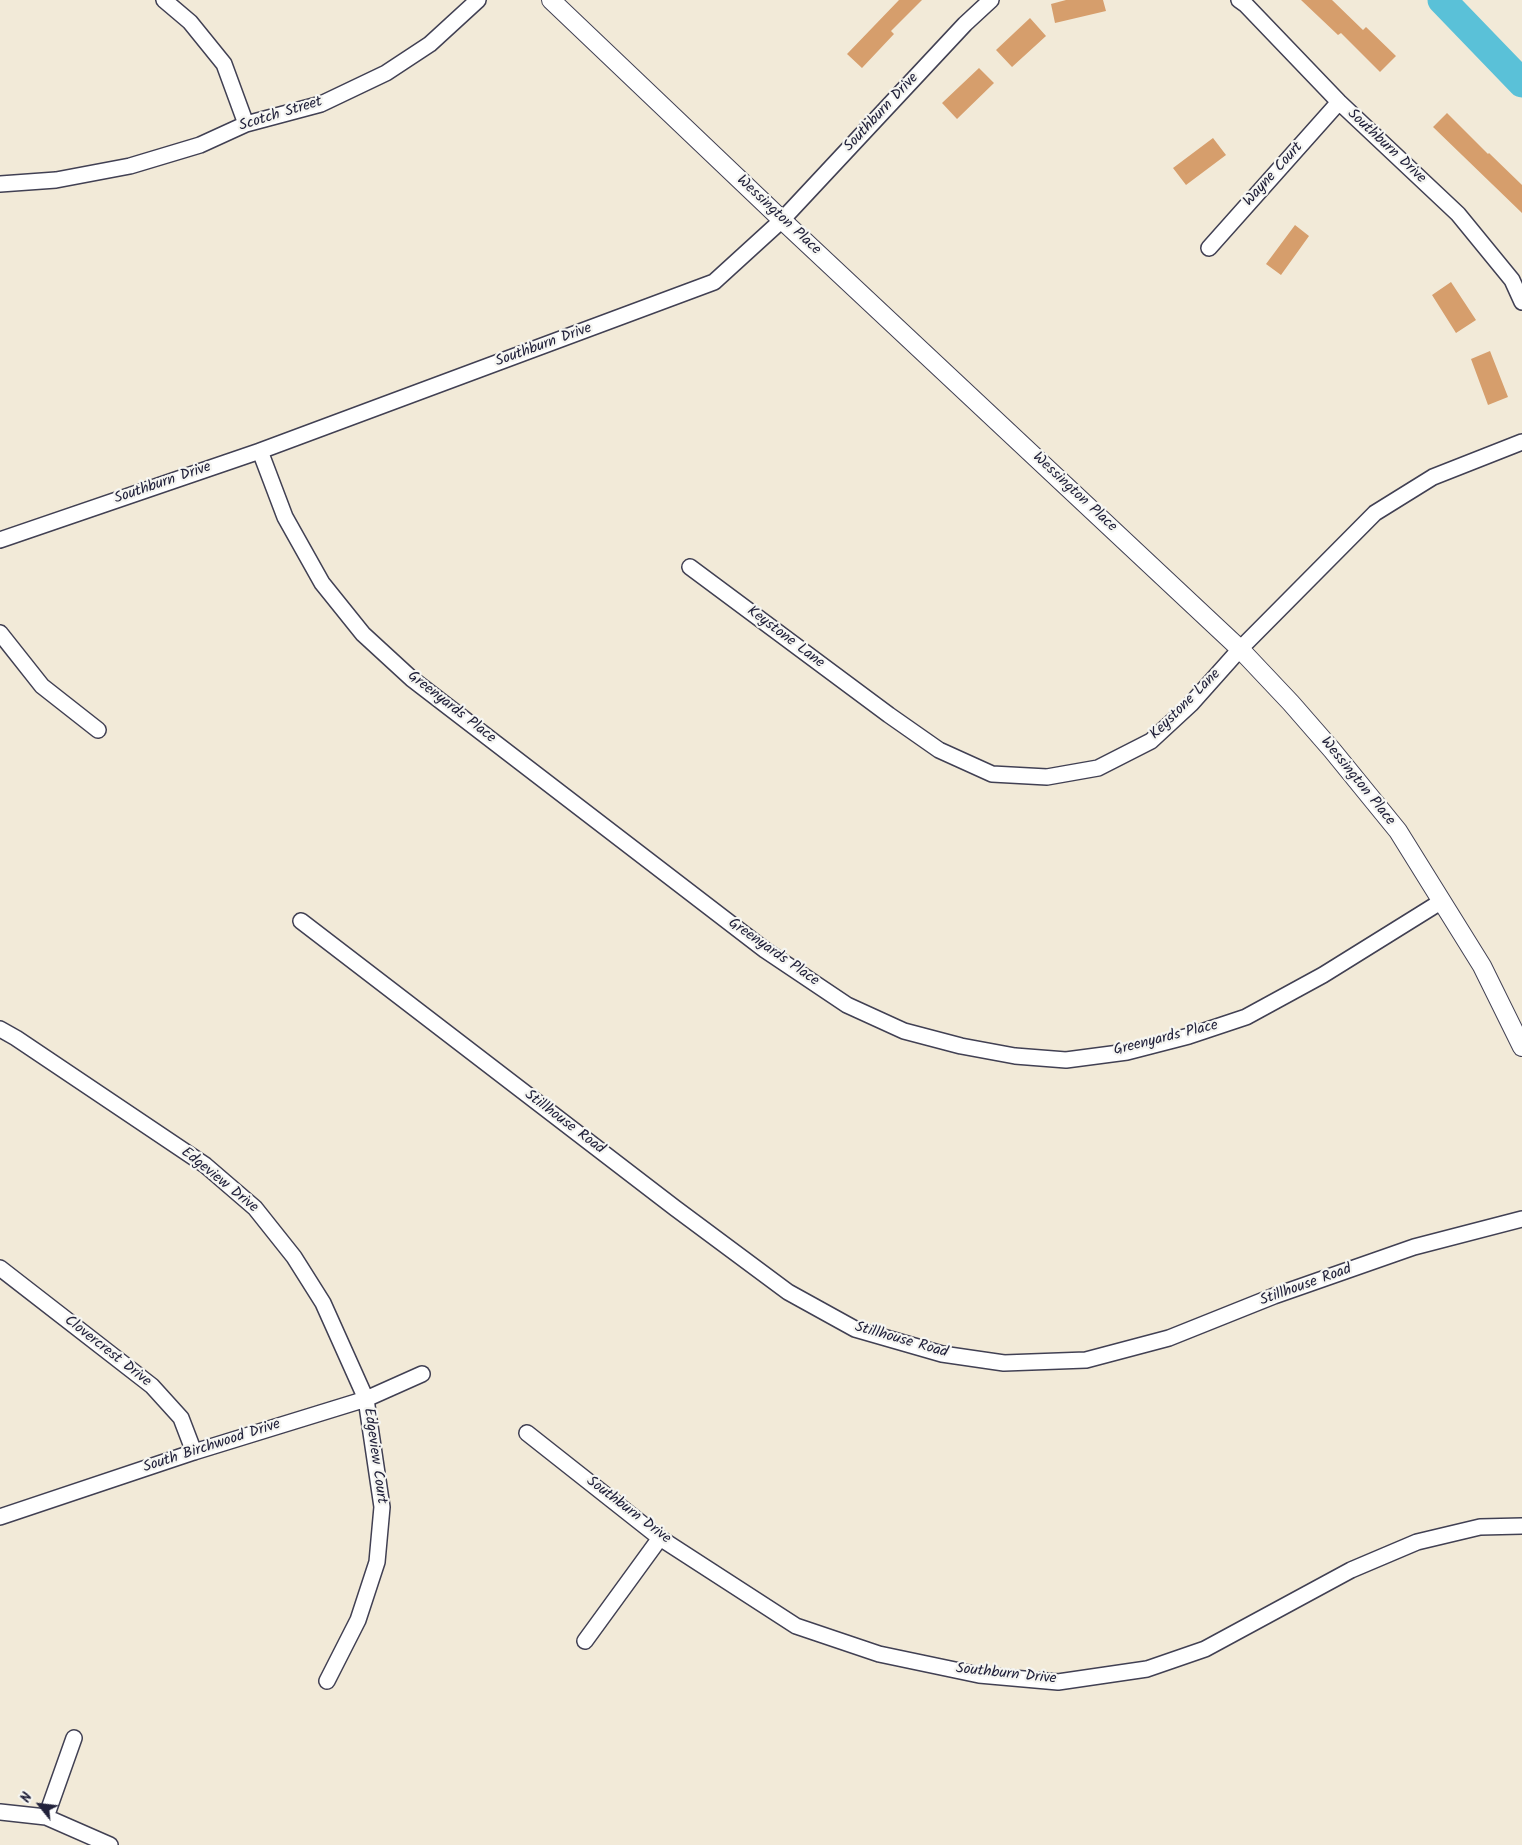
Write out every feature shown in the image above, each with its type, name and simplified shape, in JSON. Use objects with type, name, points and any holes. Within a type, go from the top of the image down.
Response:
[{"type":"street","points":[[164,0],[190,22],[224,64],[246,124]]},
{"type":"street","name":"Scotch Street","points":[[0,184],[56,180],[130,166],[200,145],[246,124],[321,104],[386,73],[430,44],[478,0]]},
{"type":"street","name":"Wessington Place","points":[[551,0],[782,220],[1240,650],[1326,743],[1392,824],[1482,966],[1522,1047]]},
{"type":"street","name":"Southburn Drive","points":[[0,540],[260,451],[714,282],[782,220],[965,24],[991,0]]},
{"type":"street","name":"Southburn Drive","points":[[1239,0],[1339,102],[1458,214],[1512,280],[1522,302]]},
{"type":"street","name":"Wayne Court","points":[[1209,248],[1339,102]]},
{"type":"street","name":"Keystone Lane","points":[[690,567],[938,750],[992,774],[1047,777],[1098,768],[1151,741],[1191,704],[1240,650],[1375,513],[1433,477],[1522,442]]},
{"type":"street","name":"Greenyards Place","points":[[260,451],[285,517],[322,583],[363,634],[412,679],[765,950],[847,1005],[904,1031],[961,1046],[1015,1056],[1066,1060],[1127,1052],[1189,1036],[1246,1017],[1323,975],[1442,901]]},
{"type":"street","points":[[0,633],[42,686],[98,730]]},
{"type":"street","name":"Stillhouse Road","points":[[301,921],[675,1208],[788,1292],[854,1329],[942,1354],[1004,1363],[1086,1360],[1168,1338],[1274,1296],[1414,1247],[1522,1219]]},
{"type":"street","name":"Edgeview Drive","points":[[0,1029],[205,1165],[255,1208],[294,1257],[323,1303],[366,1399]]},
{"type":"street","name":"Clovercrest Drive","points":[[0,1268],[152,1386],[181,1418],[194,1452]]},
{"type":"street","name":"South Birchwood Drive","points":[[0,1517],[194,1452],[366,1399],[422,1374]]},
{"type":"street","name":"Edgeview Court","points":[[326,1681],[358,1620],[377,1562],[382,1507],[366,1399]]},
{"type":"street","name":"Southburn Drive","points":[[526,1433],[660,1538],[796,1626],[888,1656],[979,1675],[1058,1682],[1147,1669],[1205,1649],[1351,1570],[1417,1542],[1480,1527],[1522,1526]]},
{"type":"street","points":[[585,1641],[660,1538]]},
{"type":"street","points":[[46,1817],[74,1738]]},
{"type":"street","points":[[0,1812],[46,1817],[110,1845]]},
{"type":"building","points":[[899,0],[922,0],[891,31],[894,34],[862,68],[847,54]]},
{"type":"building","points":[[1066,0],[1103,0],[1106,11],[1055,23],[1051,4]]},
{"type":"building","points":[[1301,0],[1332,0],[1363,30],[1366,27],[1396,56],[1380,72],[1341,33],[1338,35]]},
{"type":"building","points":[[1030,18],[1046,36],[1012,67],[996,50]]},
{"type":"building","points":[[979,68],[994,83],[957,119],[942,103]]},
{"type":"building","points":[[1447,113],[1522,185],[1522,213],[1433,127]]},
{"type":"building","points":[[1213,138],[1226,155],[1186,185],[1173,168]]},
{"type":"building","points":[[1295,225],[1309,236],[1281,275],[1266,264]]},
{"type":"building","points":[[1451,282],[1476,320],[1456,333],[1432,295]]},
{"type":"building","points":[[1490,351],[1508,397],[1488,405],[1471,359]]},
{"type":"waterway","points":[[1442,0],[1522,83]]}]
